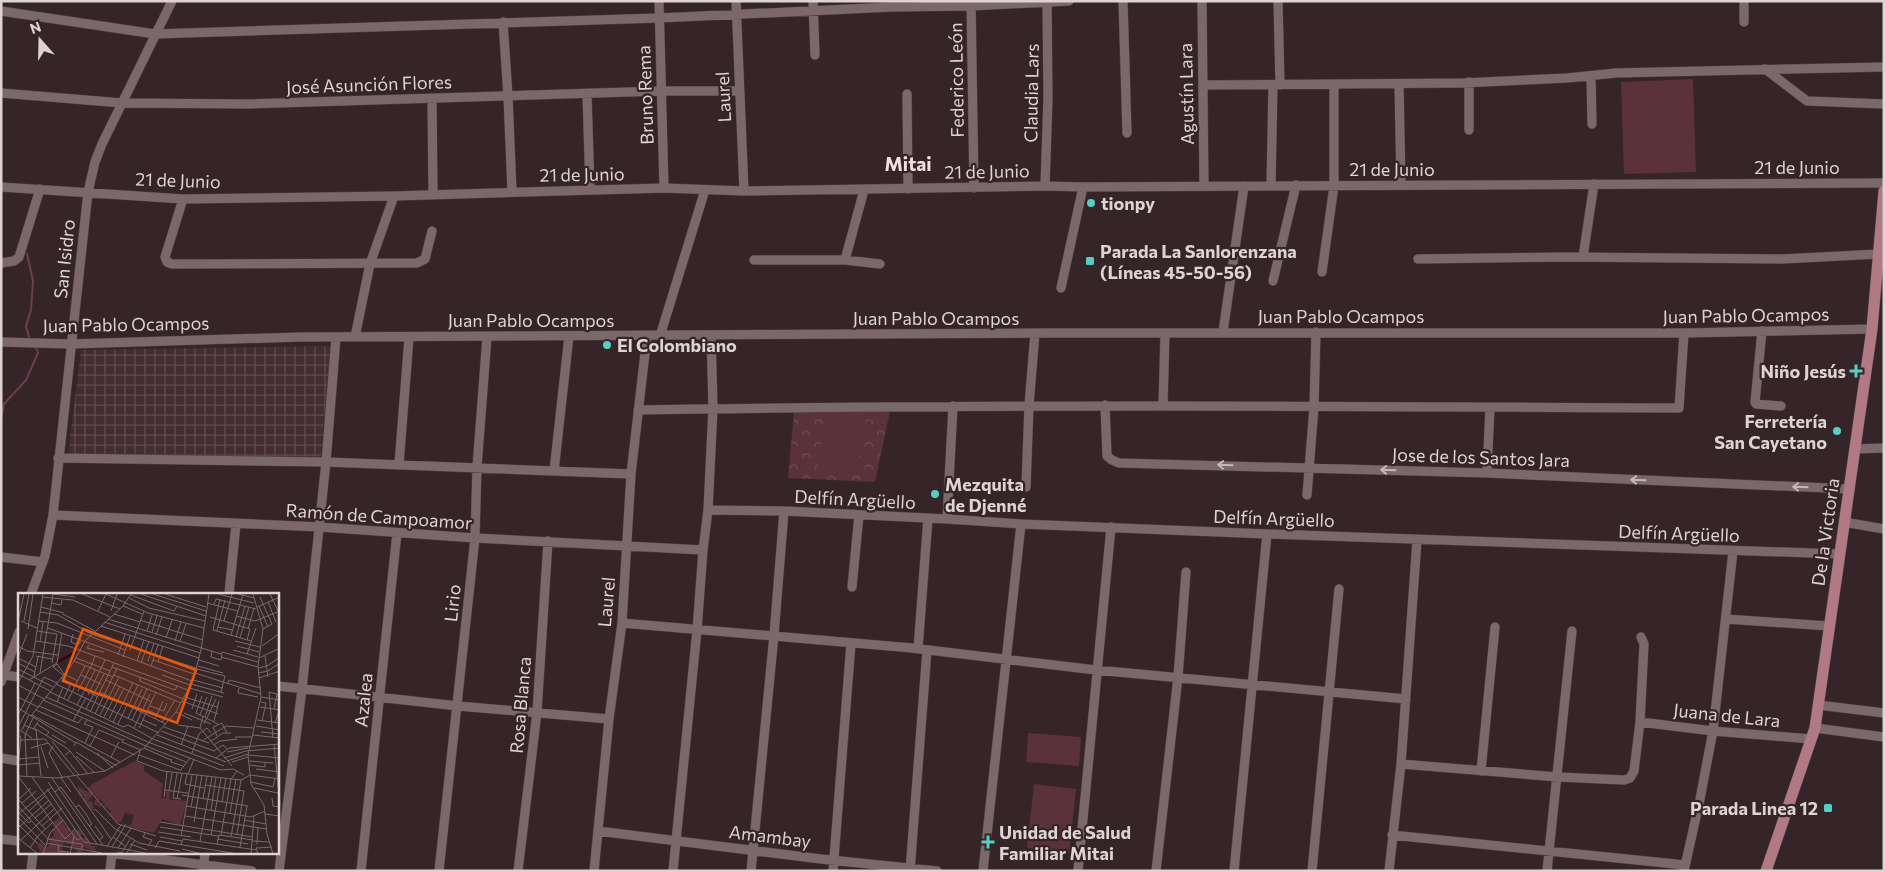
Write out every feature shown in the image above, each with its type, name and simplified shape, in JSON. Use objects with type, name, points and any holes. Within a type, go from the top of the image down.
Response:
[{"type":"main road","name":"De la Victoria","points":[[1766,871],[1815,728],[1872,329],[1880,296],[1879,254],[1882,239],[1884,191]]},
{"type":"street","name":"San Isidro","points":[[31,593],[43,562],[53,515],[88,192],[95,162],[172,1]]},
{"type":"street","name":"Bruno Rema","points":[[659,1],[664,188]]},
{"type":"street","name":"Laurel","points":[[736,1],[744,191]]},
{"type":"street","points":[[1,11],[155,34],[659,18],[736,14],[814,6],[1069,1]]},
{"type":"street","points":[[1123,1],[1127,132]]},
{"type":"street","name":"Agustín Lara","points":[[1202,1],[1204,186]]},
{"type":"street","points":[[1271,186],[1278,1]]},
{"type":"street","points":[[1744,1],[1744,22]]},
{"type":"street","name":"Claudia Lars","points":[[1046,186],[1048,2]]},
{"type":"street","name":"Federico León","points":[[971,4],[974,188]]},
{"type":"street","points":[[814,6],[816,55]]},
{"type":"street","points":[[503,22],[512,192]]},
{"type":"street","points":[[1203,85],[1399,84],[1591,76],[1616,73],[1884,67]]},
{"type":"street","points":[[1766,69],[1806,101],[1884,104]]},
{"type":"street","points":[[1591,76],[1592,124]]},
{"type":"street","points":[[1469,82],[1469,130]]},
{"type":"street","points":[[1399,84],[1401,185]]},
{"type":"street","points":[[1322,272],[1334,186],[1334,85]]},
{"type":"street","name":"José Asunción Flores","points":[[1,93],[122,103],[248,104],[662,91],[739,91]]},
{"type":"street","points":[[587,94],[590,190]]},
{"type":"street","points":[[907,94],[908,189]]},
{"type":"street","points":[[432,99],[433,194]]},
{"type":"street","name":"21 de Junio","points":[[1,186],[183,199],[394,196],[664,188],[744,191],[1046,186],[1083,188],[1296,185],[1884,183]]},
{"type":"street","points":[[1583,257],[1594,184]]},
{"type":"street","points":[[1273,280],[1296,185]]},
{"type":"street","points":[[1223,332],[1244,186]]},
{"type":"street","points":[[1061,288],[1083,188]]},
{"type":"street","points":[[1,263],[19,257],[40,189]]},
{"type":"street","points":[[660,336],[705,190]]},
{"type":"street","points":[[845,260],[864,190]]},
{"type":"street","points":[[355,337],[370,264],[394,196]]},
{"type":"street","points":[[183,199],[165,257],[167,262],[182,264],[417,263],[423,262],[425,258],[432,231]]},
{"type":"street","points":[[1418,259],[1583,257],[1782,259],[1879,254]]},
{"type":"street","points":[[754,260],[845,260],[880,264]]},
{"type":"street","name":"Juan Pablo Ocampos","points":[[1,342],[71,344],[336,337],[1035,333],[1684,333],[1872,329]]},
{"type":"street","points":[[1762,331],[1755,402],[1756,404],[1782,406]]},
{"type":"street","points":[[1307,495],[1314,407],[1316,332]]},
{"type":"street","points":[[1026,487],[1029,405],[1035,333]]},
{"type":"street","points":[[1163,406],[1165,333]]},
{"type":"street","points":[[638,410],[1029,405],[1680,408],[1684,333]]},
{"type":"street","points":[[673,871],[697,630],[702,550],[708,510],[713,408],[711,335]]},
{"type":"street","points":[[554,471],[569,336]]},
{"type":"street","name":"Laurel","points":[[594,871],[609,719],[622,622],[631,474],[646,336]]},
{"type":"street","points":[[279,871],[320,527],[336,337]]},
{"type":"street","name":"Lirio","points":[[439,871],[475,538],[487,337]]},
{"type":"street","points":[[399,464],[409,338]]},
{"type":"street","name":"Jose de los Santos Jara","points":[[1105,405],[1107,456],[1119,463],[1487,473],[1849,489]]},
{"type":"street","points":[[948,519],[953,406]]},
{"type":"street","points":[[1487,473],[1490,407]]},
{"type":"street","points":[[1855,449],[1884,448]]},
{"type":"street","points":[[58,458],[399,464],[631,474]]},
{"type":"street","name":"Delfín Argüello","points":[[708,510],[784,511],[1021,524],[1417,540],[1839,554]]},
{"type":"street","points":[[750,871],[774,636],[784,511]]},
{"type":"street","name":"Ramón de Campoamor","points":[[53,515],[320,527],[475,538],[702,550]]},
{"type":"street","points":[[852,587],[859,515]]},
{"type":"street","points":[[910,870],[928,518]]},
{"type":"street","points":[[1844,522],[1884,529]]},
{"type":"street","points":[[229,593],[236,524]]},
{"type":"street","points":[[983,871],[1021,524]]},
{"type":"street","points":[[1078,871],[1111,527]]},
{"type":"street","name":"Azalea","points":[[361,871],[397,533]]},
{"type":"street","points":[[1234,871],[1267,534]]},
{"type":"street","points":[[1389,871],[1401,764],[1417,540]]},
{"type":"street","name":"Rosa Blanca","points":[[518,871],[537,712],[548,541]]},
{"type":"street","points":[[1392,835],[1550,851],[1684,868],[1713,731],[1733,551]]},
{"type":"street","points":[[1,557],[43,562]]},
{"type":"street","points":[[1156,871],[1178,676],[1186,572]]},
{"type":"street","points":[[1312,871],[1339,590]]},
{"type":"street","points":[[1726,619],[1829,626]]},
{"type":"street","points":[[622,622],[922,649],[1096,670],[1178,676],[1406,699]]},
{"type":"street","points":[[1481,771],[1495,627]]},
{"type":"street","points":[[1547,871],[1572,631]]},
{"type":"street","points":[[18,635],[3,678],[18,677]]},
{"type":"street","points":[[1401,764],[1558,777],[1624,780],[1630,778],[1634,771],[1640,722],[1644,644],[1640,637]]},
{"type":"street","points":[[833,871],[851,643]]},
{"type":"street","points":[[279,686],[458,706],[609,719]]},
{"type":"street","points":[[1818,705],[1884,713]]},
{"type":"street","name":"Juana de Lara","points":[[1640,722],[1713,731],[1811,739]]},
{"type":"street","points":[[1815,728],[1884,737]]},
{"type":"street","points":[[1,758],[18,760]]},
{"type":"street","name":"Amambay","points":[[598,831],[910,870],[937,871]]},
{"type":"street","points":[[1,839],[18,841]]},
{"type":"street","points":[[31,871],[33,854]]},
{"type":"street","points":[[110,871],[111,854]]},
{"type":"street","points":[[118,854],[204,867],[252,871]]},
{"type":"street","points":[[204,867],[206,854]]},
{"type":"shaded area","points":[[331,346],[320,465],[68,455],[81,350]]},
{"type":"green space","points":[[1693,79],[1696,172],[1624,174],[1621,82]]},
{"type":"green space","points":[[890,411],[875,482],[788,478],[794,412]]},
{"type":"green space","points":[[826,414],[867,414],[856,475],[817,474]]},
{"type":"green space","points":[[1028,733],[1081,737],[1079,766],[1026,762]]},
{"type":"green space","points":[[1034,784],[1076,789],[1069,853],[1027,848]]},
{"type":"waterway","points":[[27,254],[33,281],[31,310],[26,326],[29,337]]},
{"type":"waterway","points":[[1,419],[4,404],[26,380],[38,353],[36,348]]},
{"type":"place","name":"tionpy","points":[[1091,203]]},
{"type":"place","name":"Parada La Sanlorenzana (Líneas 45-50-56)","points":[[1090,261]]},
{"type":"place","name":"El Colombiano","points":[[607,345]]},
{"type":"place","name":"Niño Jesús","points":[[1856,371]]},
{"type":"place","name":"Ferretería San Cayetano","points":[[1837,431]]},
{"type":"place","name":"Mezquita de Djenné","points":[[935,494]]},
{"type":"place","name":"Parada Linea 12","points":[[1828,808]]},
{"type":"place","name":"Unidad de Salud Familiar Mitai","points":[[988,842]]},
{"type":"district","name":"Mitai","points":[[908,163]]}]
